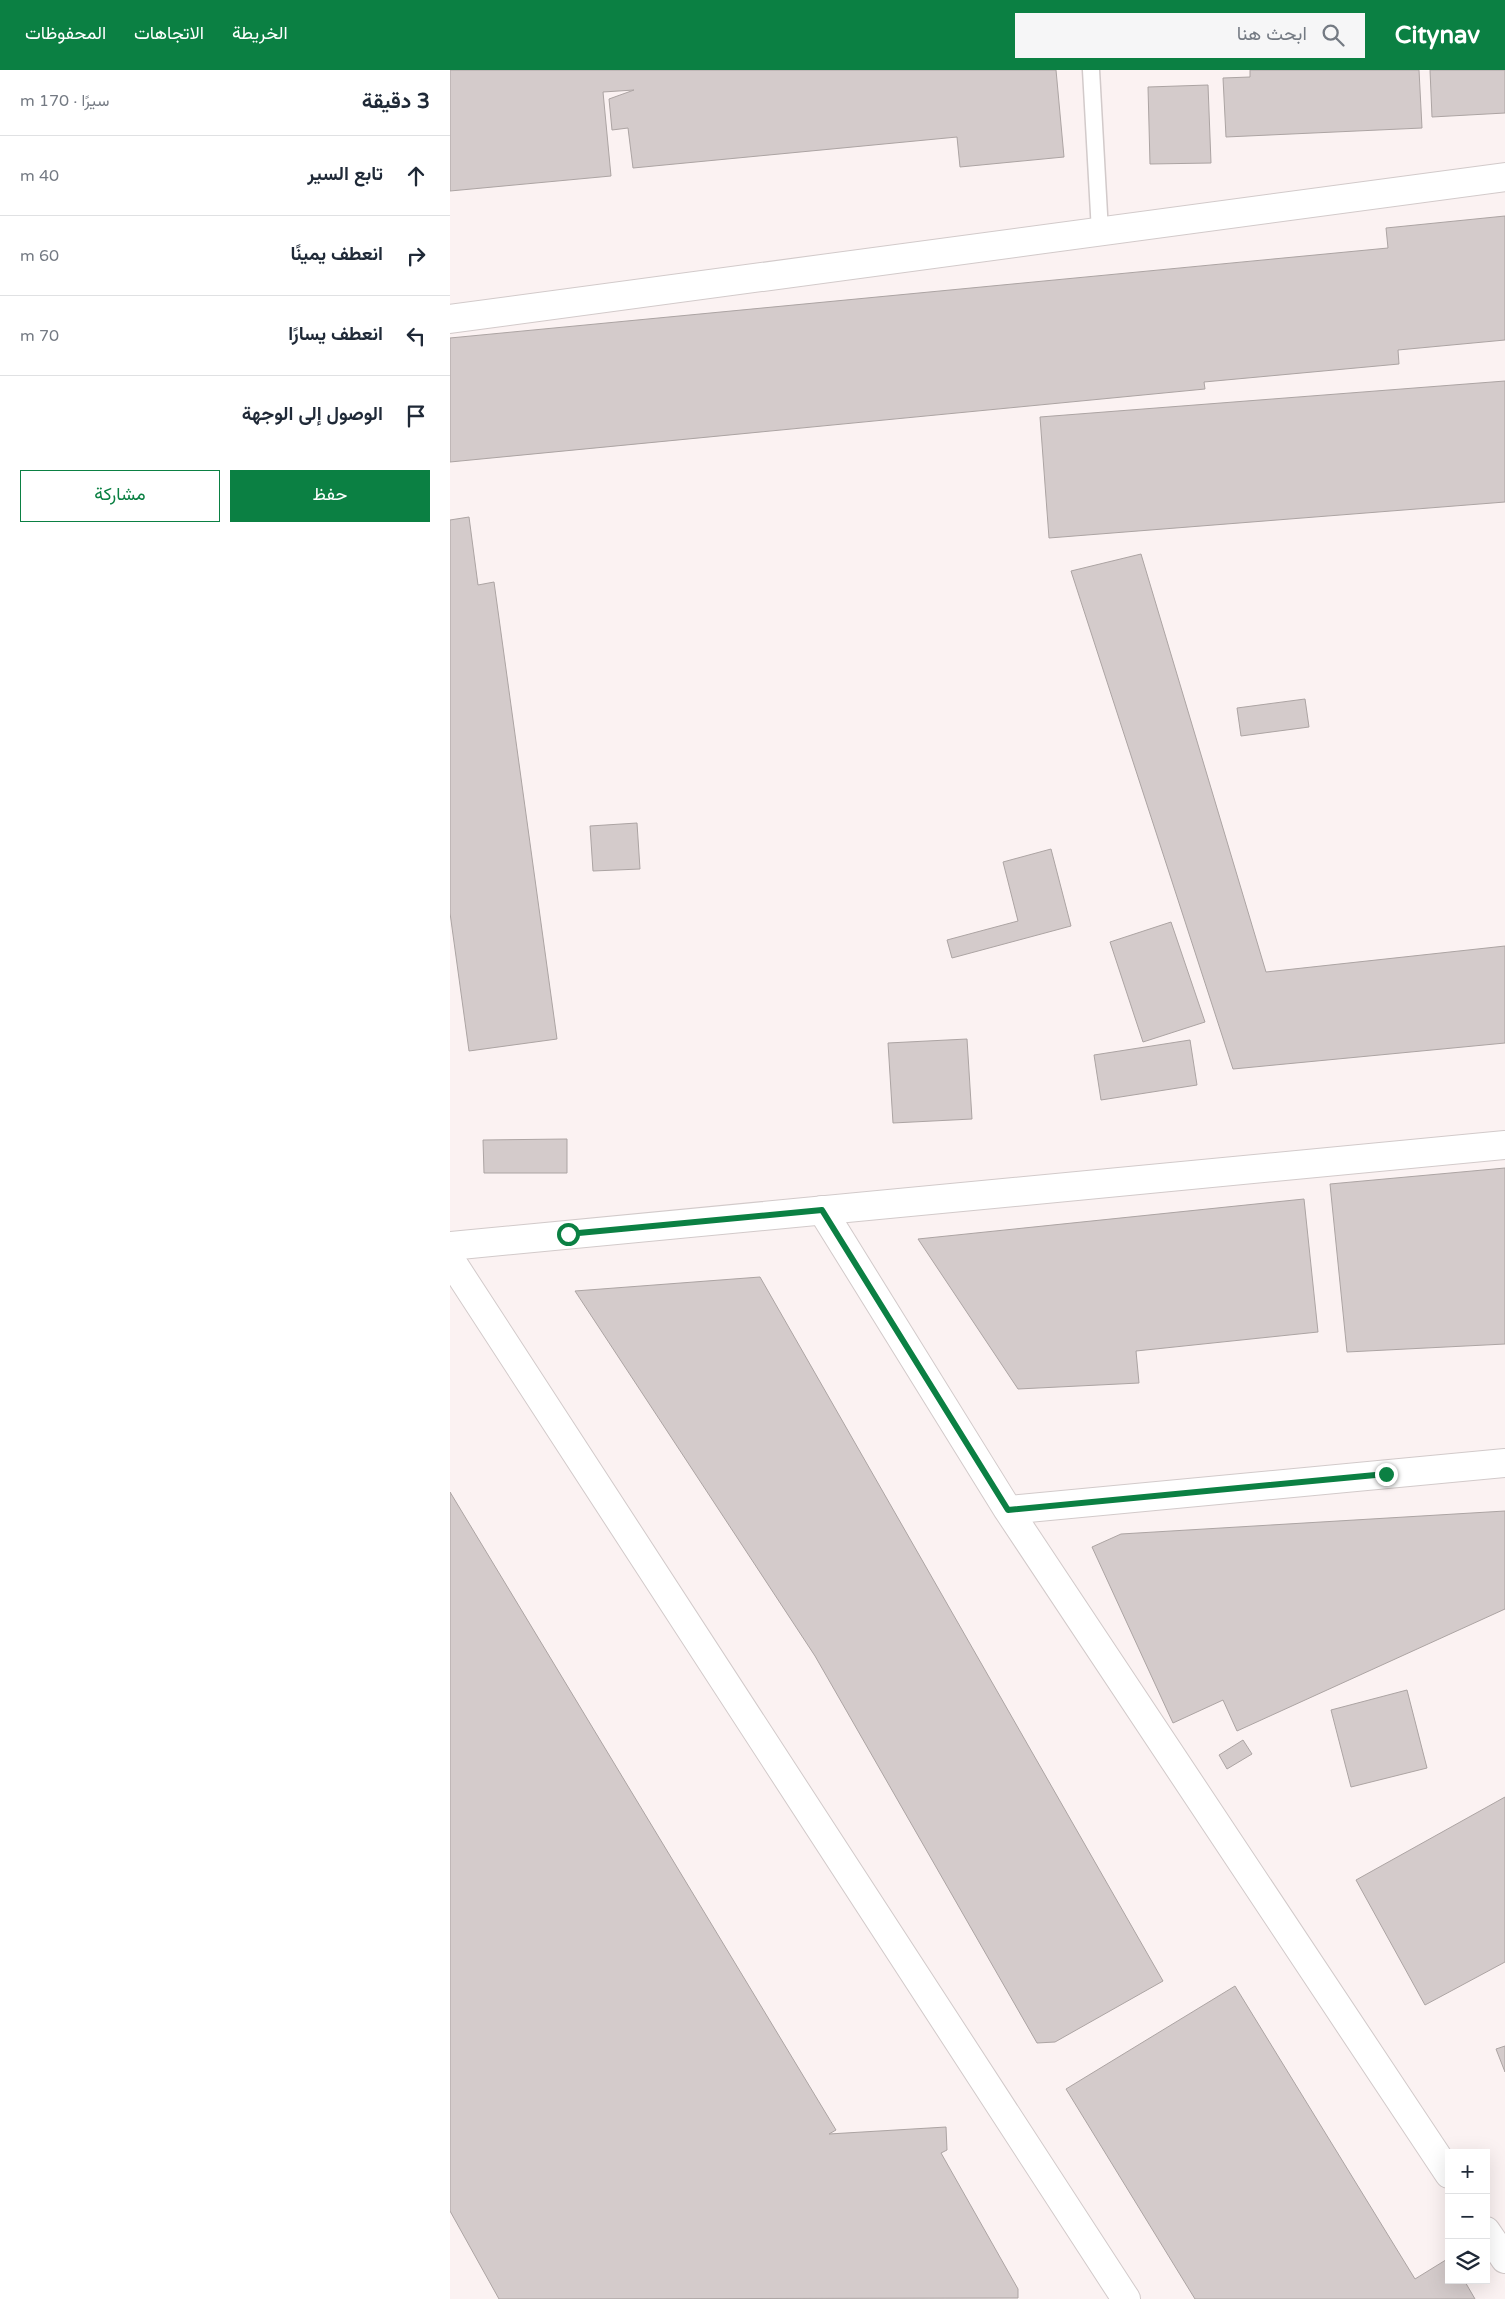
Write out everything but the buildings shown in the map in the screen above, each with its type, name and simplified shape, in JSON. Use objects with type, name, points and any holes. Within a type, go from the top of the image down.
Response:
[{"type":"street","points":[[450,319],[1505,177]]},
{"type":"street","points":[[450,1246],[1505,1145]]},
{"type":"street","points":[[822,1210],[1008,1510],[1445,2168]]},
{"type":"street","points":[[450,1259],[1126,2299]]},
{"type":"street","points":[[1008,1510],[1505,1463]]},
{"type":"street","points":[[1490,2237],[1505,2259]]},
{"type":"lane","points":[[1091,70],[1100,232]]},
{"type":"route","points":[[568,1234],[822,1210],[1008,1510],[1386,1474]]}]
